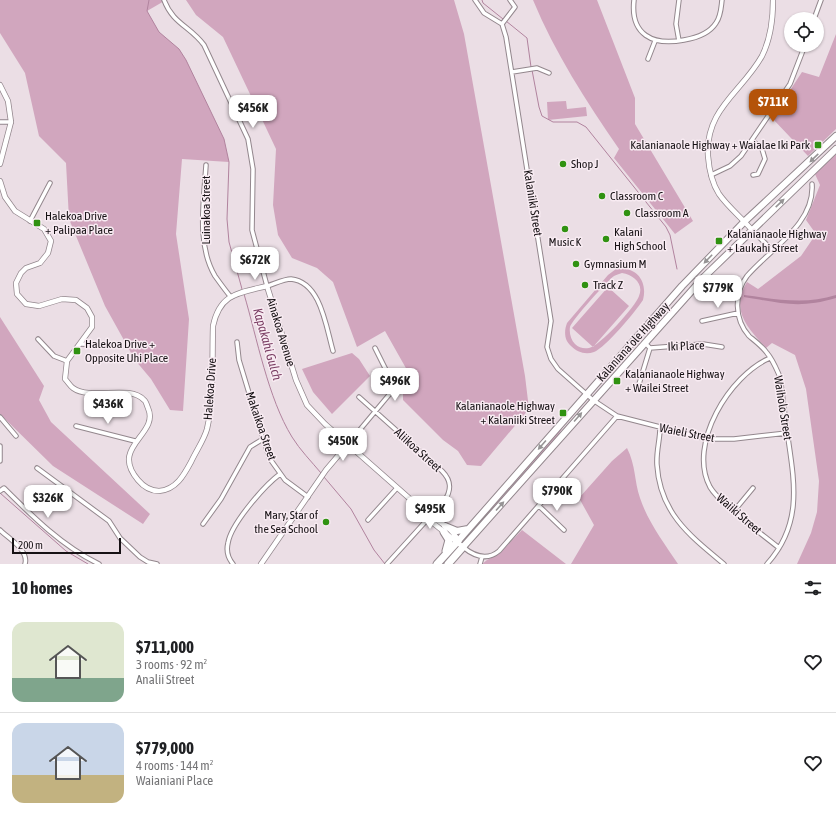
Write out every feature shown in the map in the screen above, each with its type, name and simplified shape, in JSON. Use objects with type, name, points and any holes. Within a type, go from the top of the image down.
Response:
[{"type":"highway","name":"Kalaniana’ole Highway","points":[[458,541],[682,286],[745,221],[836,136]]},
{"type":"highway","name":"Kalaniana’ole Highway","points":[[463,547],[704,277],[836,149]]},
{"type":"highway","points":[[443,557],[449,542],[444,529],[458,531],[485,523]]},
{"type":"highway","points":[[436,564],[458,541]]},
{"type":"highway","points":[[448,564],[463,547]]},
{"type":"street","name":"Ainakoa Avenue","points":[[164,0],[168,11],[204,45],[247,135],[253,163],[252,230],[267,286],[302,396],[318,418],[430,517],[433,523],[444,529],[463,547]]},
{"type":"street","points":[[476,0],[484,13],[502,24],[515,6],[510,0]]},
{"type":"street","points":[[634,0],[633,14],[638,26],[655,41],[664,43],[698,37],[713,27],[720,16],[722,0]]},
{"type":"street","points":[[679,0],[676,24],[680,41]]},
{"type":"street","points":[[772,250],[719,193],[711,175],[708,150],[711,128],[720,109],[753,69],[762,55],[772,27],[773,0]]},
{"type":"street","points":[[817,12],[821,0]]},
{"type":"street","name":"Kalaniiki Street","points":[[502,24],[506,37],[512,72],[551,321],[547,347],[551,359],[558,369],[593,400]]},
{"type":"street","points":[[648,59],[655,41]]},
{"type":"street","points":[[711,175],[733,164],[752,140],[790,84],[802,52]]},
{"type":"street","points":[[512,72],[537,68],[549,73]]},
{"type":"street","points":[[0,84],[8,101],[11,122],[0,164]]},
{"type":"street","points":[[0,122],[11,122]]},
{"type":"street","points":[[752,140],[762,148],[765,159],[764,165],[758,174],[753,175]]},
{"type":"street","name":"Luinakoa Street","points":[[206,164],[203,233],[206,255],[215,276],[230,296]]},
{"type":"street","points":[[0,181],[5,197],[15,212],[44,229],[51,241],[48,253],[40,262],[26,268],[21,273],[16,283],[17,294],[26,304],[39,306],[62,299],[76,300],[87,308],[92,318],[92,328],[67,361],[54,356],[38,339]]},
{"type":"street","points":[[30,221],[50,183]]},
{"type":"street","name":"Waiholo Street","points":[[767,564],[779,548],[789,526],[794,506],[795,486],[780,377],[770,358],[749,335],[738,313],[737,300],[743,281],[772,250],[791,233],[802,219],[813,194],[812,184]]},
{"type":"street","points":[[230,296],[290,279],[304,283],[316,295],[333,351]]},
{"type":"street","name":"Halekoa Drive","points":[[67,361],[65,379],[74,389],[82,393],[132,394],[144,400],[150,412],[149,425],[135,442],[128,458],[131,473],[143,486],[158,491],[166,489],[176,484],[184,476],[206,430],[210,412],[213,326],[216,312],[230,296]]},
{"type":"street","points":[[702,321],[738,313]]},
{"type":"street","name":"Makaikoa Street","points":[[236,342],[239,360],[262,439],[270,458],[280,474],[292,486],[308,497]]},
{"type":"street","name":"Iki Place","points":[[645,343],[650,348],[703,344],[722,347]]},
{"type":"street","points":[[81,344],[108,345]]},
{"type":"street","points":[[261,564],[326,470],[392,393],[394,387],[375,348]]},
{"type":"street","name":"Iki Place","points":[[639,384],[650,348]]},
{"type":"street","name":"Waiiki Street","points":[[770,358],[742,377],[733,386],[715,414],[707,439],[704,464],[708,481],[715,493],[734,511],[779,548]]},
{"type":"street","name":"Aliikoa Street","points":[[359,397],[448,479],[450,487],[447,498],[387,564]]},
{"type":"street","name":"Waieli Street","points":[[593,400],[618,416],[707,439],[734,439],[787,433]]},
{"type":"street","points":[[463,547],[473,554],[482,557],[491,556],[499,551],[618,416]]},
{"type":"street","points":[[0,417],[16,436]]},
{"type":"street","points":[[76,426],[135,442]]},
{"type":"street","points":[[660,428],[657,466],[663,493],[668,507],[683,529],[724,564]]},
{"type":"street","points":[[202,524],[221,499],[250,447],[262,439]]},
{"type":"street","points":[[0,446],[0,461]]},
{"type":"street","points":[[37,468],[109,520],[120,538],[140,557],[148,562],[157,564]]},
{"type":"street","points":[[233,564],[227,548],[229,537],[260,492],[280,474]]},
{"type":"street","points":[[0,484],[2,490],[76,553],[99,564]]},
{"type":"street","points":[[368,520],[397,488]]},
{"type":"street","points":[[734,511],[753,488]]},
{"type":"street","points":[[539,506],[564,530]]},
{"type":"street","points":[[0,530],[23,551],[26,558],[25,564]]},
{"type":"street","points":[[480,564],[482,557]]},
{"type":"shaded area","points":[[0,0],[166,0],[147,11],[159,32],[179,49],[186,60],[224,139],[229,162],[182,159],[176,234],[189,319],[183,411],[170,410],[151,379],[135,360],[105,306],[69,219],[66,163],[39,136],[25,73],[0,33]]},
{"type":"shaded area","points":[[186,0],[454,0],[464,34],[525,376],[529,409],[481,466],[467,465],[458,451],[443,440],[403,400],[403,391],[416,386],[385,331],[357,347],[333,282],[317,268],[292,258],[278,235],[273,205],[276,149],[223,37],[196,15]]},
{"type":"shaded area","points":[[533,0],[597,0],[635,98],[635,124],[693,221],[675,234],[614,158],[619,149],[561,58]]},
{"type":"shaded area","points":[[836,34],[836,129],[808,156],[772,118],[802,72],[819,77]]},
{"type":"shaded area","points":[[566,101],[567,109],[586,107],[587,116],[548,120],[547,102]]},
{"type":"shaded area","points":[[836,154],[836,564],[797,564],[811,533],[817,512],[819,481],[806,389],[795,355],[772,343],[766,348],[743,318],[740,301],[742,292],[747,282],[758,289],[801,256],[816,234],[806,220],[820,185],[815,174]]},
{"type":"shaded area","points":[[616,269],[635,272],[642,281],[644,287],[643,300],[605,344],[594,352],[581,352],[573,348],[567,341],[565,329],[567,323],[608,275]],"holes":[[[622,273],[634,278],[639,284],[640,292],[636,301],[617,325],[601,341],[589,348],[580,347],[572,340],[570,334],[570,327],[572,323],[610,279]]]},
{"type":"shaded area","points":[[608,287],[629,306],[593,347],[572,328]]},
{"type":"shaded area","points":[[744,295],[790,300],[813,300],[836,295],[836,298],[811,303],[790,304],[744,297]]},
{"type":"shaded area","points":[[0,317],[44,386],[39,400],[51,422],[150,514],[143,524],[53,466],[0,414]]},
{"type":"shaded area","points":[[352,353],[359,359],[370,376],[332,414],[313,392],[302,369]]},
{"type":"shaded area","points":[[563,426],[552,443],[528,471],[486,517],[480,521]]},
{"type":"shaded area","points":[[627,448],[632,461],[643,507],[678,564],[571,564],[594,525],[579,498],[612,461]]},
{"type":"shaded area","points":[[522,530],[566,564],[482,564],[499,554]]},
{"type":"waterway","name":"Kapakahi Gulch","points":[[149,0],[147,11],[159,32],[179,49],[186,60],[224,139],[229,162],[227,219],[229,242],[242,289]]},
{"type":"waterway","points":[[482,0],[483,3],[503,19]]},
{"type":"waterway","points":[[506,21],[527,38],[531,67]]},
{"type":"waterway","points":[[532,70],[542,116],[553,122],[577,122],[586,127],[666,227],[670,235],[677,269]]},
{"type":"waterway","name":"Kapakahi Gulch","points":[[244,294],[276,404],[292,437],[321,473]]},
{"type":"waterway","name":"Kapakahi Gulch","points":[[324,477],[351,509],[374,550],[385,564]]},
{"type":"waterway","points":[[0,493],[66,551],[88,564]]},
{"type":"place","name":"Kalanianaole Highway + Waialae Iki Park","points":[[818,145]]},
{"type":"place","name":"Shop J","points":[[563,164]]},
{"type":"place","name":"Classroom C","points":[[602,196]]},
{"type":"place","name":"Classroom A","points":[[627,213]]},
{"type":"place","name":"Halekoa Drive + Palipaa Place","points":[[37,223]]},
{"type":"place","name":"Music K","points":[[565,229]]},
{"type":"place","name":"Kalani High School","points":[[606,239]]},
{"type":"place","name":"Kalanianaole Highway + Laukahi Street","points":[[719,241]]},
{"type":"place","name":"Gymnasium M","points":[[576,264]]},
{"type":"place","name":"Track Z","points":[[585,285]]},
{"type":"place","name":"Halekoa Drive + Opposite Uhi Place","points":[[77,351]]},
{"type":"place","name":"Kalanianaole Highway + Wailei Street","points":[[617,381]]},
{"type":"place","name":"Kalanianaole Highway + Kalaniiki Street","points":[[563,413]]},
{"type":"place","name":"Mary, Star of the Sea School","points":[[326,522]]}]
